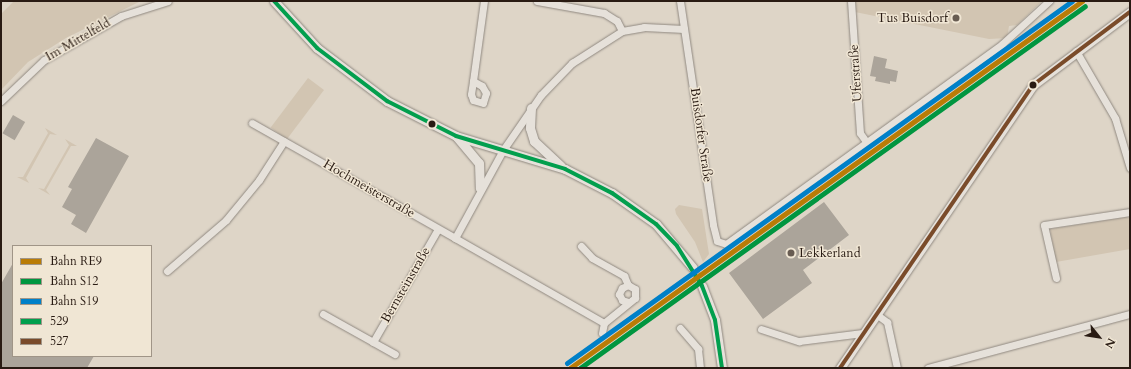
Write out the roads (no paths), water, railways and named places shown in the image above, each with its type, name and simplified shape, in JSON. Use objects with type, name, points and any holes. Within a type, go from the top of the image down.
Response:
[{"type":"main road","points":[[274,1],[316,48],[387,101],[456,136],[565,169],[612,193],[656,224],[692,268]]},
{"type":"main road","points":[[840,368],[1012,113],[1044,75],[1130,12]]},
{"type":"main road","points":[[531,108],[530,128],[534,141],[565,169]]},
{"type":"main road","points":[[456,136],[479,163],[480,188]]},
{"type":"main road","points":[[702,286],[715,320],[722,368]]},
{"type":"street","name":"Im Mittelfeld","points":[[1,101],[44,60],[121,16],[168,1]]},
{"type":"street","points":[[473,81],[484,1]]},
{"type":"street","points":[[537,1],[604,13],[617,21],[622,31]]},
{"type":"street","name":"Buisdorfer Straße","points":[[680,1],[717,241],[726,244],[742,234],[867,143]]},
{"type":"street","name":"Uferstraße","points":[[851,1],[860,133],[867,143]]},
{"type":"street","points":[[867,143],[1002,44],[1049,1]]},
{"type":"street","points":[[455,238],[480,188],[531,108],[572,64],[622,31],[644,27],[684,29]]},
{"type":"street","points":[[1076,51],[1115,118],[1130,168]]},
{"type":"street","name":"Hochmeisterstraße","points":[[252,123],[604,323]]},
{"type":"street","points":[[167,271],[226,220],[259,180],[284,141]]},
{"type":"street","points":[[1056,278],[1044,225],[1130,212]]},
{"type":"street","name":"Bernsteinstraße","points":[[373,342],[438,229]]},
{"type":"street","points":[[581,246],[592,258],[624,276],[628,285],[634,288],[636,294],[634,300],[628,302],[604,323],[602,333]]},
{"type":"street","points":[[628,285],[622,288],[619,294],[622,300],[628,302]]},
{"type":"street","points":[[322,314],[395,354]]},
{"type":"street","points":[[876,314],[887,322],[897,368]]},
{"type":"street","points":[[928,368],[1130,314]]},
{"type":"street","points":[[680,328],[698,349],[700,368]]},
{"type":"street","points":[[761,329],[799,341],[862,334]]},
{"type":"tunnel","points":[[693,268],[702,286]]},
{"type":"rail line","name":"S19","points":[[567,363],[1072,1]]},
{"type":"rail line","name":"RE9","points":[[570,368],[1082,1]]},
{"type":"rail line","name":"S12","points":[[580,368],[1085,6]]},
{"type":"place","name":"Tus Buisdorf","points":[[956,18]]},
{"type":"place","name":"Lekkerland","points":[[791,253]]}]
